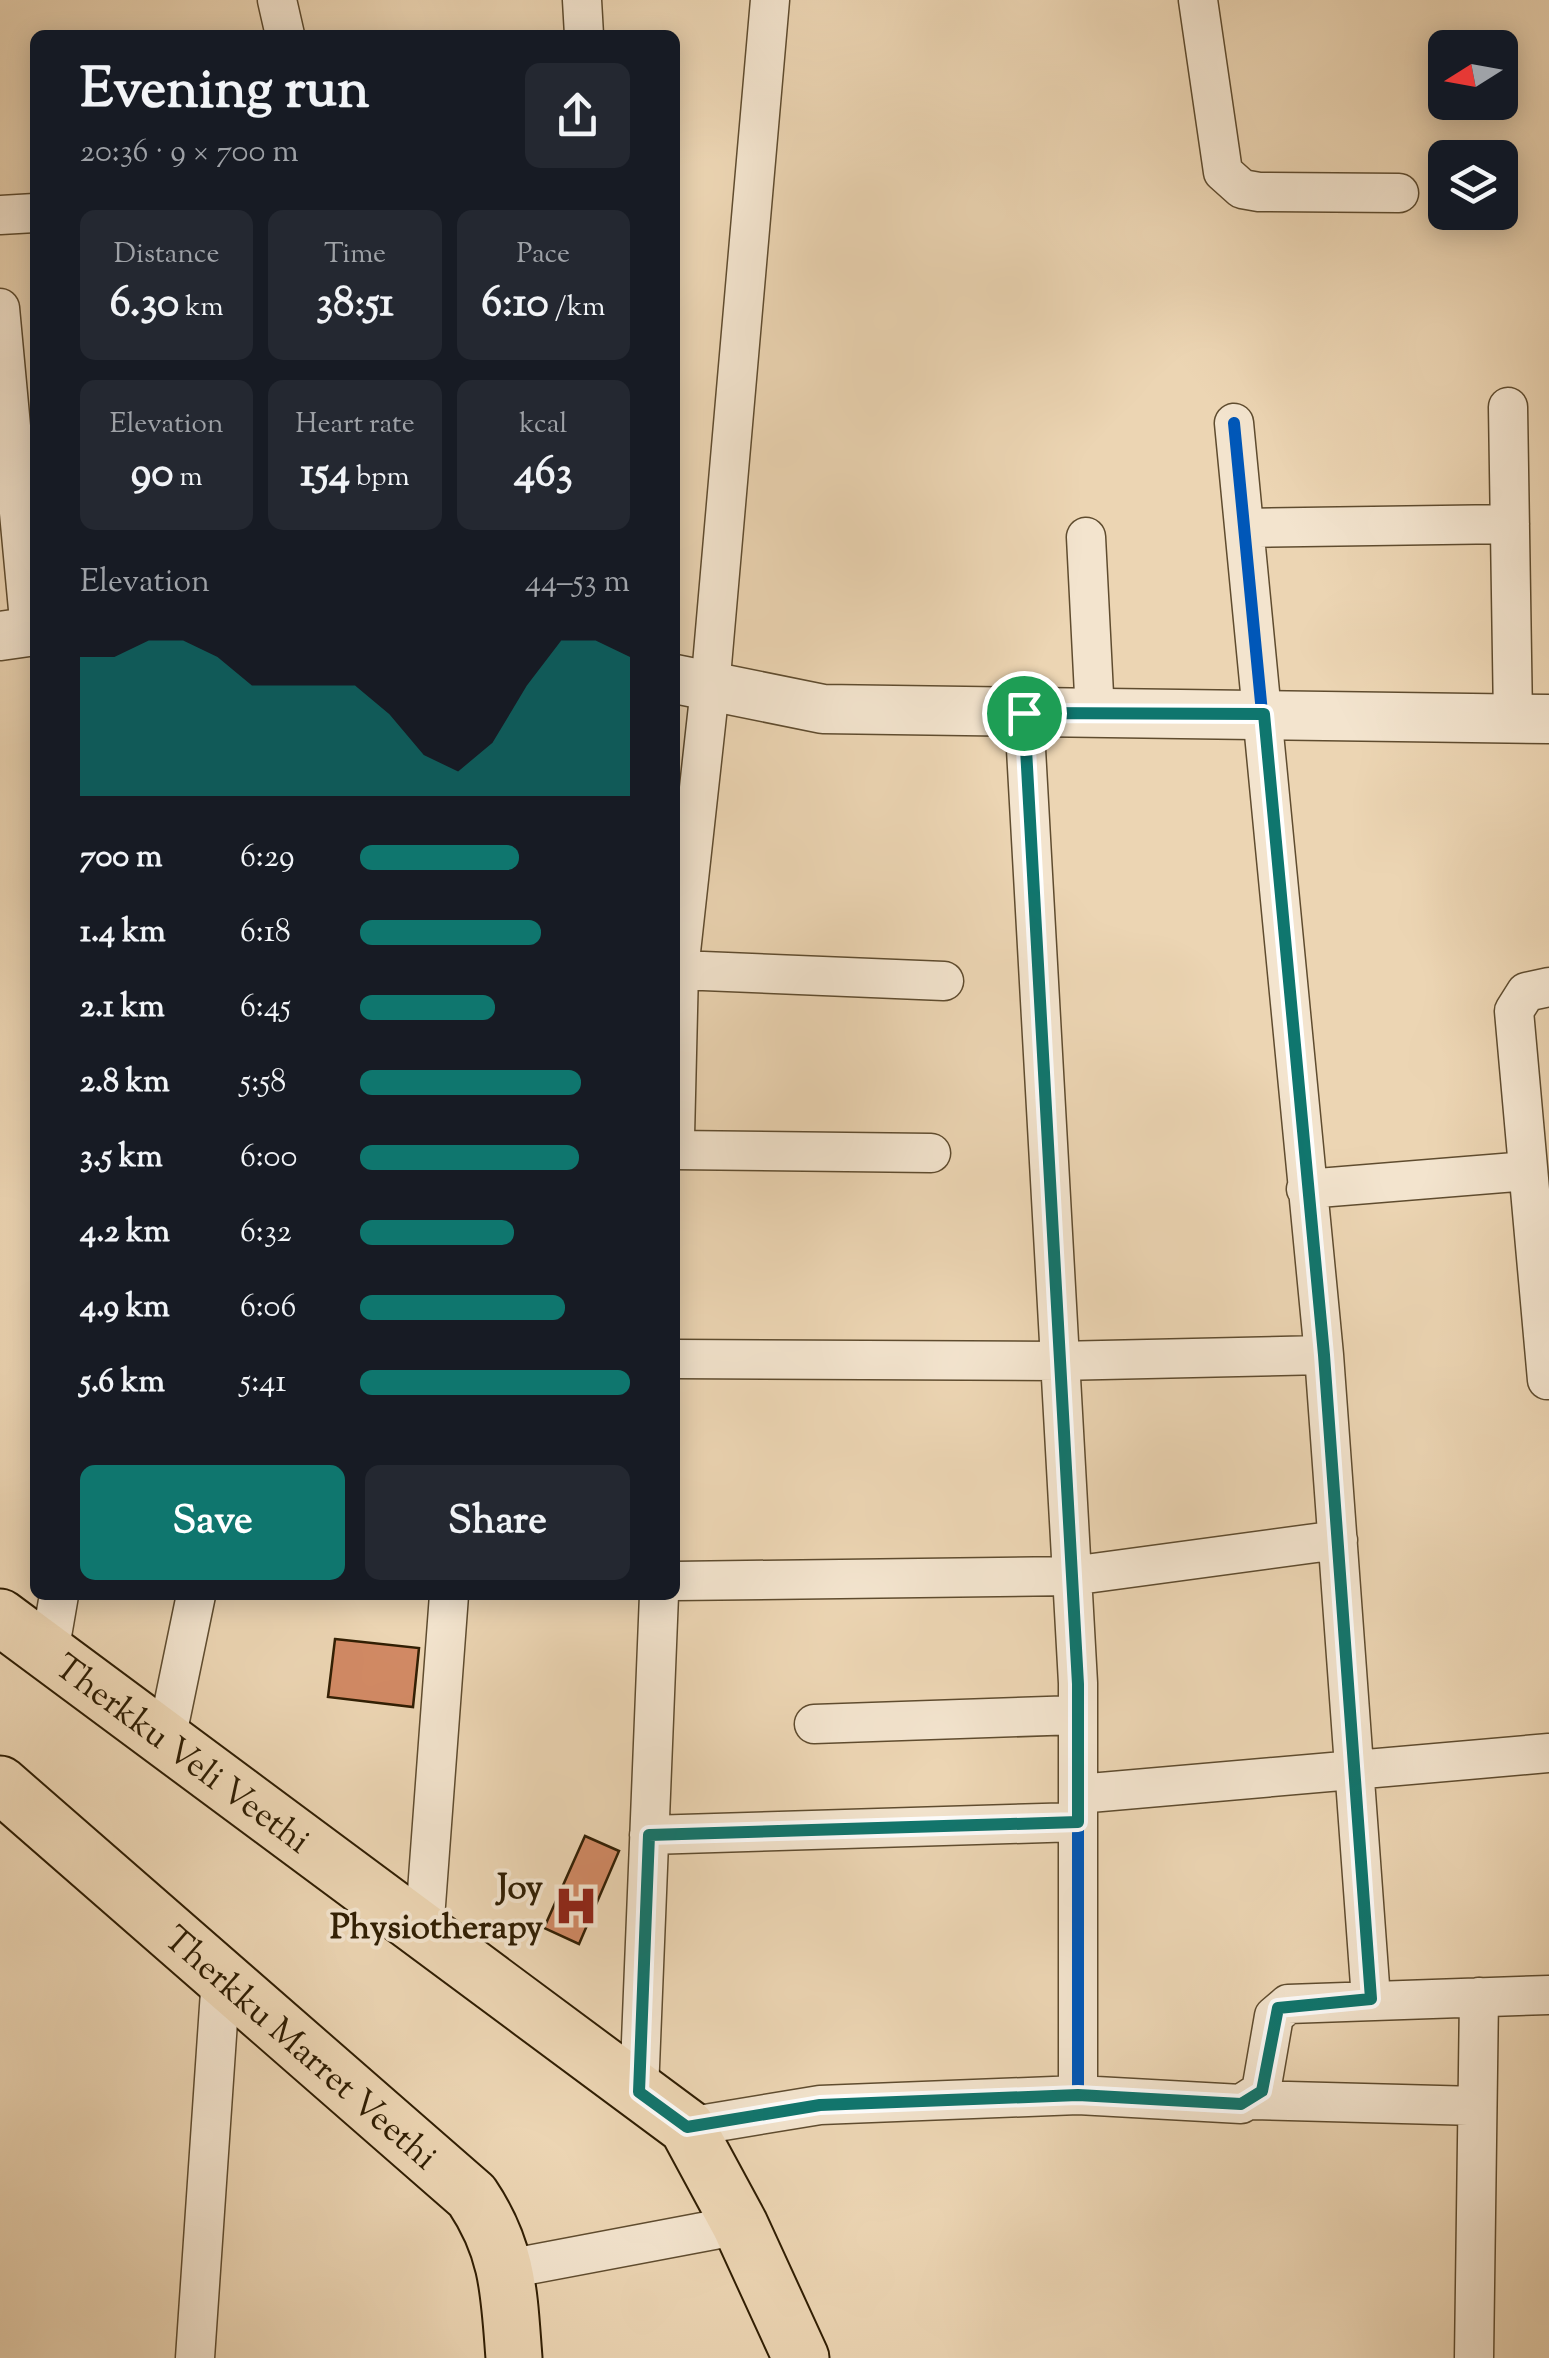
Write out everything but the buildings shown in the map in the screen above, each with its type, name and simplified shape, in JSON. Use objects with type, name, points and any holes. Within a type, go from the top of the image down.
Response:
[{"type":"main road","name":"Therkku Veli Veethi","points":[[0,1617],[687,2127],[740,2225],[801,2358]]},
{"type":"main road","name":"Therkku Marret Veethi","points":[[0,1784],[472,2196],[491,2225],[507,2269],[514,2358]]},
{"type":"street","points":[[276,0],[285,30]]},
{"type":"street","points":[[582,0],[584,30]]},
{"type":"street","points":[[680,948],[692,683],[770,0]]},
{"type":"street","points":[[1198,0],[1223,172],[1230,182],[1259,192],[1399,193]]},
{"type":"street","points":[[0,215],[30,213]]},
{"type":"street","points":[[0,308],[22,633]]},
{"type":"street","points":[[692,683],[823,709],[1531,718],[1510,524],[1508,407]]},
{"type":"street","points":[[1234,423],[1324,1355],[1371,1999]]},
{"type":"street","points":[[1245,528],[1510,524]]},
{"type":"street","points":[[1086,537],[1095,714]]},
{"type":"street","points":[[1024,713],[1078,1715],[1078,2095]]},
{"type":"street","points":[[680,970],[944,981]]},
{"type":"street","points":[[1547,1380],[1514,1011],[1526,992],[1549,986]]},
{"type":"street","points":[[680,1150],[931,1153]]},
{"type":"street","points":[[1306,1189],[1528,1171]]},
{"type":"street","points":[[680,1359],[1057,1361],[1324,1355]]},
{"type":"street","points":[[680,1582],[1071,1576],[1338,1540]]},
{"type":"street","points":[[49,1653],[58,1600]]},
{"type":"street","points":[[166,1740],[195,1600]]},
{"type":"street","points":[[424,1932],[450,1600]]},
{"type":"street","points":[[639,2092],[659,1600]]},
{"type":"street","points":[[814,1724],[1078,1715]]},
{"type":"street","points":[[649,1835],[1078,1808],[1354,1768],[1549,1754]]},
{"type":"street","points":[[195,2358],[221,1978]]},
{"type":"street","points":[[1253,2100],[1262,2091],[1278,2008],[1371,1999],[1549,1995]]},
{"type":"street","points":[[1474,2358],[1479,1996]]},
{"type":"street","points":[[687,2127],[820,2105],[1078,2095],[1228,2106],[1253,2100],[1477,2106]]},
{"type":"street","points":[[507,2269],[740,2225]]},
{"type":"cycle path","points":[[1234,423],[1324,1355],[1371,1999]]},
{"type":"cycle path","points":[[1024,713],[1078,1683],[1078,2095]]},
{"type":"place","name":"Joy Physiotherapy","points":[[576,1906]]},
{"type":"route","points":[[1024,713],[1264,714],[1324,1355],[1371,1999],[1288,2004],[1278,2008],[1262,2091],[1241,2104],[1078,2095],[820,2105],[687,2127],[639,2092],[649,1835],[1078,1822],[1078,1684],[1057,1361],[1024,713]]}]
